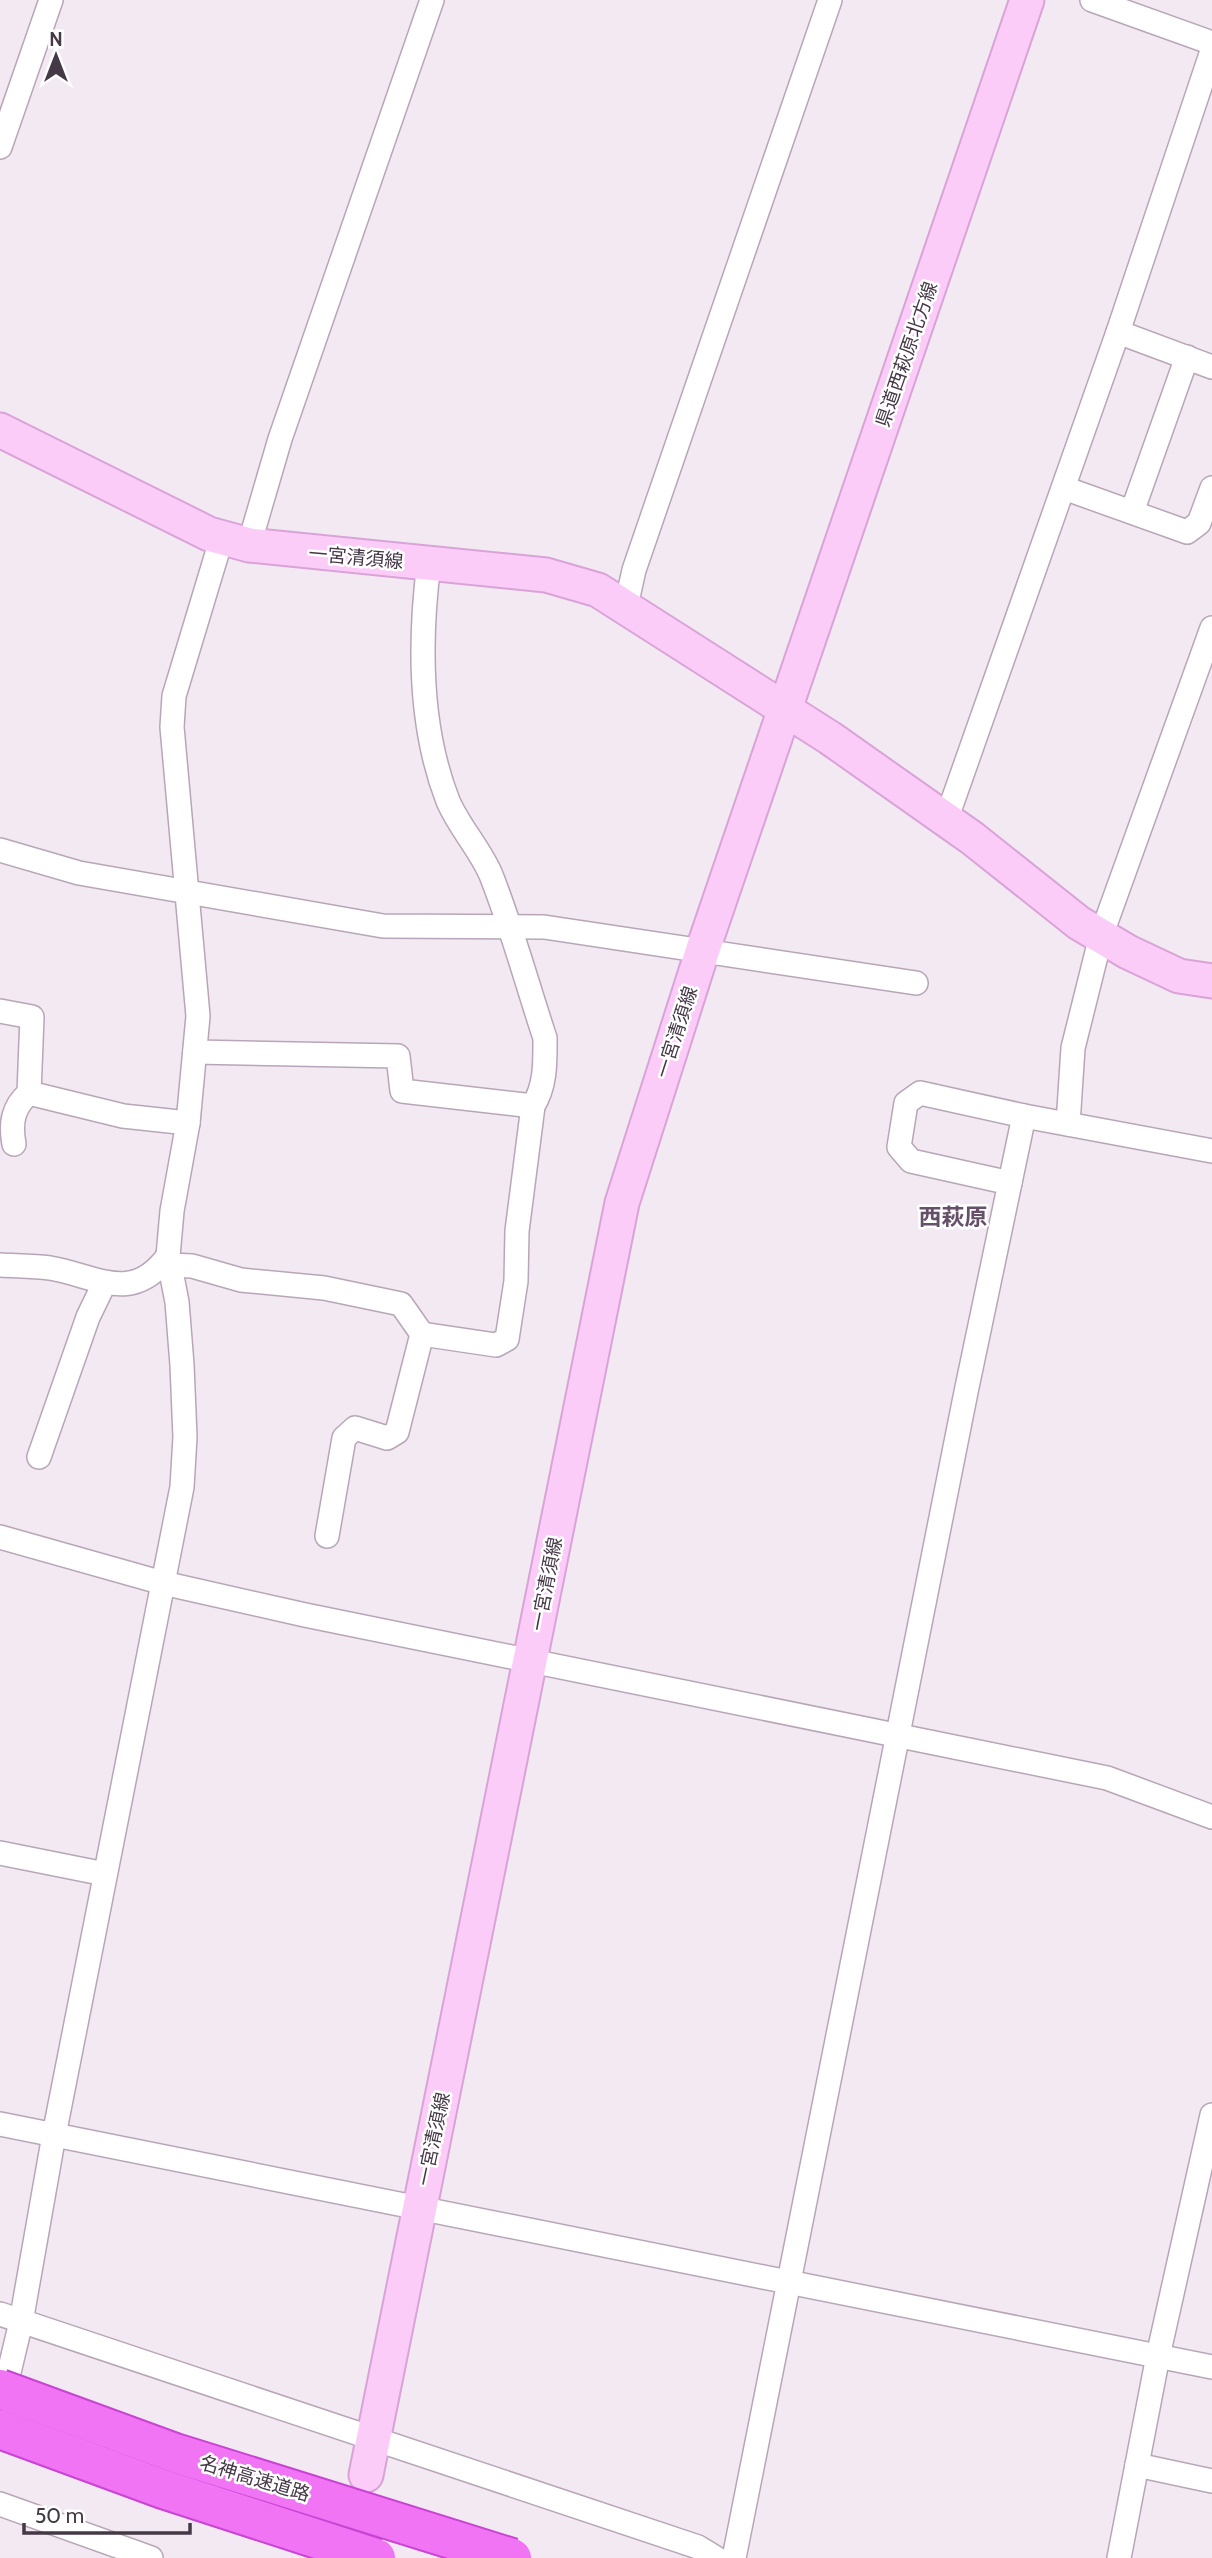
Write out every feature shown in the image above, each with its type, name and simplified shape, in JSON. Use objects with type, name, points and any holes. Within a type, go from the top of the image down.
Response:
[{"type":"highway","name":"名神高速道路","points":[[0,2389],[175,2453],[512,2558]]},
{"type":"highway","name":"名神高速道路","points":[[0,2429],[163,2489],[376,2558]]},
{"type":"main road","name":"県道西萩原北方線","points":[[786,709],[1027,0]]},
{"type":"main road","name":"一宮清須線","points":[[0,430],[141,502],[236,541],[546,575],[598,590],[786,709],[946,820],[1079,923],[1128,953],[1179,976],[1212,981]]},
{"type":"main road","name":"一宮清須線","points":[[366,2475],[622,1203],[703,949],[786,709]]},
{"type":"street","points":[[0,147],[51,0]]},
{"type":"street","points":[[0,2410],[10,2318],[54,2135],[182,1486],[185,1437],[177,1302],[169,1260],[172,1211],[188,1123],[198,1016],[172,727],[174,696],[280,439],[432,0]]},
{"type":"street","points":[[626,606],[634,570],[830,0]]},
{"type":"street","points":[[1092,0],[1212,43]]},
{"type":"street","points":[[946,820],[1064,488],[1212,51]]},
{"type":"street","points":[[1118,331],[1212,367]]},
{"type":"street","points":[[1132,512],[1186,357]]},
{"type":"street","points":[[1064,488],[1186,532],[1199,523],[1212,488]]},
{"type":"street","points":[[169,1260],[241,1280],[324,1288],[401,1304],[422,1334],[496,1345],[508,1339],[516,1281],[517,1231],[533,1106],[542,1091],[545,1038],[491,874],[449,802],[434,747],[423,647],[429,563]]},
{"type":"street","points":[[1068,1124],[1073,1048],[1101,936],[1212,628]]},
{"type":"street","points":[[0,850],[79,873],[383,926],[506,924],[703,949],[916,983]]},
{"type":"street","points":[[0,1011],[32,1017],[29,1093],[17,1103],[12,1119],[14,1144]]},
{"type":"street","points":[[195,1052],[398,1056],[402,1091],[533,1106]]},
{"type":"street","points":[[29,1093],[123,1116],[188,1123]]},
{"type":"street","points":[[1010,1183],[911,1161],[899,1147],[906,1104],[920,1093],[1024,1116],[1212,1151]]},
{"type":"street","points":[[734,2558],[1024,1116]]},
{"type":"street","points":[[0,1265],[50,1268],[104,1284],[137,1284],[169,1260]]},
{"type":"street","points":[[39,1457],[88,1317],[104,1284]]},
{"type":"street","points":[[327,1536],[344,1438],[355,1428],[387,1438],[397,1432],[422,1334]]},
{"type":"street","points":[[0,1537],[163,1583],[305,1615],[530,1658],[1107,1778],[1212,1817]]},
{"type":"street","points":[[0,1853],[105,1874]]},
{"type":"street","points":[[1119,2558],[1158,2356],[1212,2115]]},
{"type":"street","points":[[0,2124],[1212,2367]]},
{"type":"street","points":[[10,2318],[698,2547],[716,2558]]},
{"type":"street","points":[[1137,2465],[1212,2481]]},
{"type":"street","points":[[0,2504],[151,2558]]},
{"type":"district","name":"西萩原","points":[[953,1217]]}]
